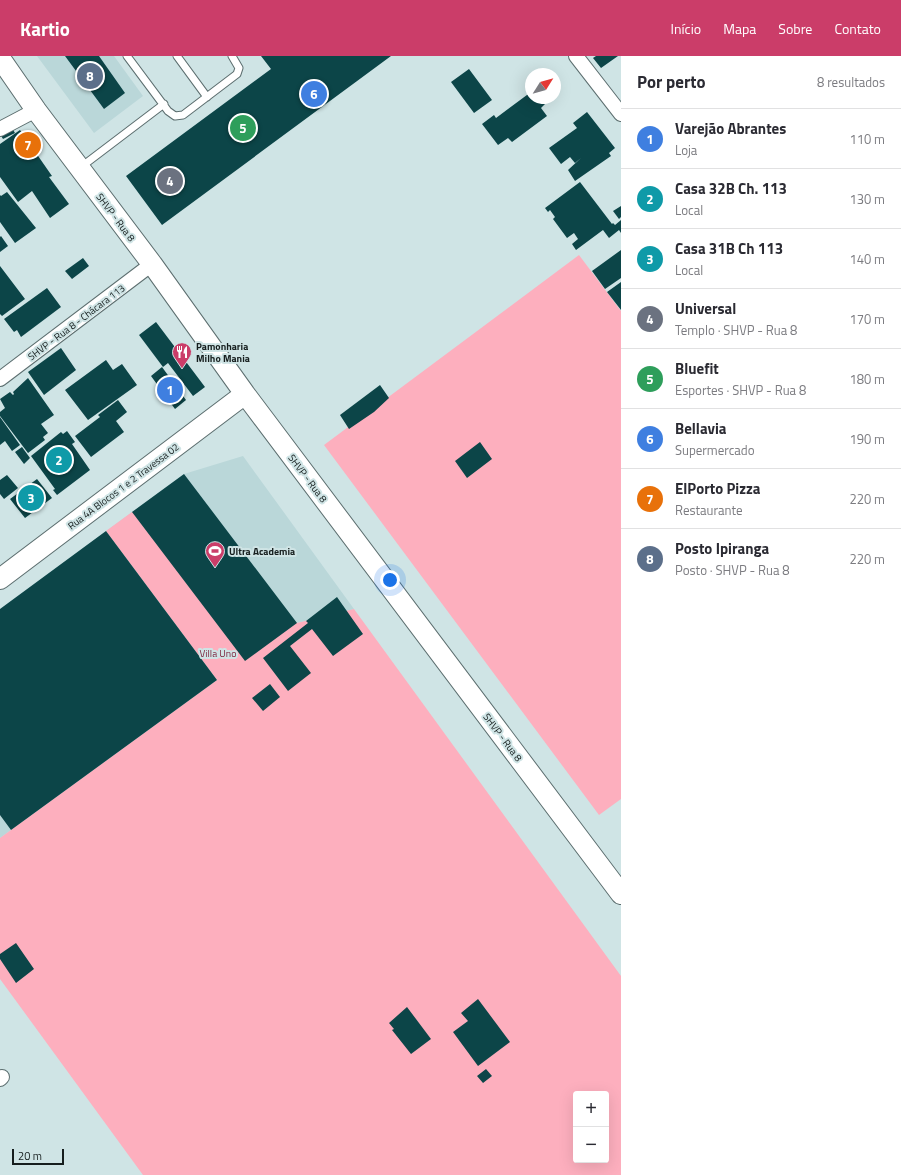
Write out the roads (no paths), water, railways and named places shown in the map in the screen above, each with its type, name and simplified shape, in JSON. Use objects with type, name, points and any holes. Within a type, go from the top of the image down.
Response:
[{"type":"street","points":[[576,56],[621,114]]},
{"type":"street","name":"SHVP - Rua 8","points":[[0,58],[36,110],[152,264],[245,394],[621,894]]},
{"type":"street","points":[[0,129],[36,110]]},
{"type":"street","name":"SHVP - Rua 8 - Chácara 113","points":[[0,379],[152,264]]},
{"type":"street","name":"Rua 4A Blocos 1 e 2 Travessa 02","points":[[0,579],[245,394]]},
{"type":"lane","points":[[127,56],[168,111],[175,116],[183,115],[237,74],[239,68],[232,56]]},
{"type":"lane","points":[[177,56],[207,97]]},
{"type":"lane","points":[[80,168],[164,104]]},
{"type":"place","name":"Posto Ipiranga","points":[[90,76]]},
{"type":"place","name":"Bellavia","points":[[314,94]]},
{"type":"place","name":"Bluefit","points":[[243,128]]},
{"type":"place","name":"ElPorto Pizza","points":[[28,145]]},
{"type":"place","name":"Universal","points":[[170,181]]},
{"type":"place","name":"Pamonharia Milho Mania","points":[[182,369]]},
{"type":"place","name":"Varejão Abrantes","points":[[170,390]]},
{"type":"place","name":"Casa 32B Ch. 113","points":[[59,460]]},
{"type":"place","name":"Casa 31B Ch 113","points":[[31,498]]},
{"type":"place","name":"Ultra Academia","points":[[215,568]]},
{"type":"park label","name":"Villa Uno","points":[[218,653]]}]
